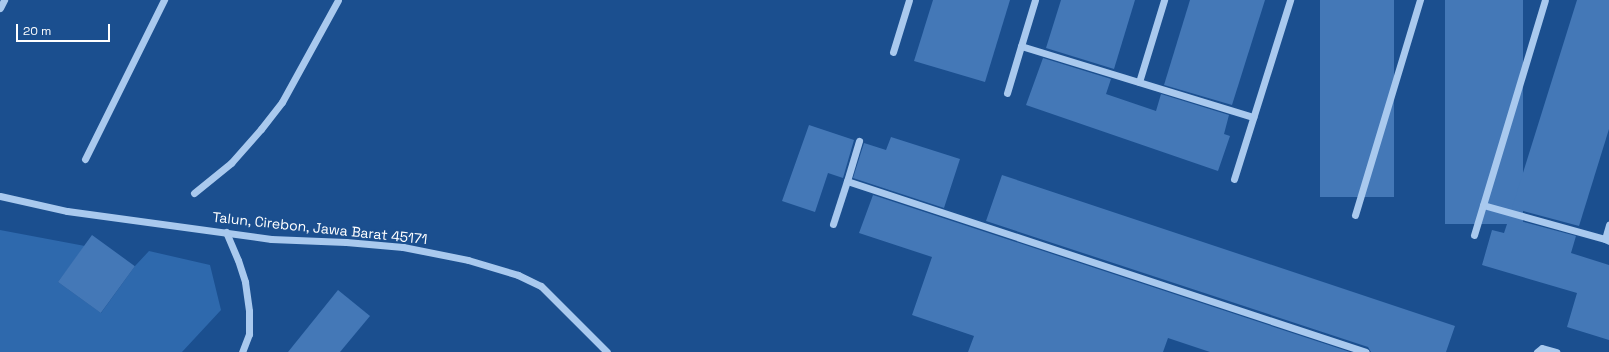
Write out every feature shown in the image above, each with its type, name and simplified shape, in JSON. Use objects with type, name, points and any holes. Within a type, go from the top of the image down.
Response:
[{"type":"street","points":[[0,8],[4,0]]},
{"type":"street","points":[[85,159],[164,0]]},
{"type":"street","points":[[194,193],[231,163],[269,118],[301,69],[338,0]]},
{"type":"street","points":[[893,52],[909,0]]},
{"type":"street","points":[[1007,93],[1035,0]]},
{"type":"street","points":[[1139,82],[1164,0]]},
{"type":"street","points":[[1234,179],[1290,0]]},
{"type":"street","points":[[1355,215],[1420,0]]},
{"type":"street","points":[[1474,235],[1545,0]]},
{"type":"street","points":[[1021,46],[1253,117]]},
{"type":"street","points":[[833,224],[859,141]]},
{"type":"street","points":[[847,180],[1366,352]]},
{"type":"street","name":"Talun, Cirebon, Jawa Barat 45171","points":[[0,196],[66,211],[271,239],[346,242],[403,247],[468,260],[518,275],[541,286],[607,352]]},
{"type":"street","points":[[1483,205],[1607,240],[1609,225]]},
{"type":"street","points":[[226,232],[238,260],[245,282],[248,304],[249,334],[242,352]]},
{"type":"street","points":[[1536,352],[1542,348],[1556,352]]},
{"type":"shaded area","points":[[0,230],[85,246],[58,282],[101,313],[135,266],[149,251],[210,265],[221,310],[182,352],[0,352]]},
{"type":"building","points":[[933,0],[1010,0],[985,82],[914,61]]},
{"type":"building","points":[[1061,0],[1135,0],[1114,69],[1046,48]]},
{"type":"building","points":[[1190,0],[1265,0],[1232,105],[1164,85]]},
{"type":"building","points":[[1320,0],[1394,0],[1394,197],[1320,197]]},
{"type":"building","points":[[1445,0],[1523,0],[1523,224],[1445,224]]},
{"type":"building","points":[[1577,0],[1609,0],[1609,129],[1579,226],[1512,208]]},
{"type":"building","points":[[1043,58],[1111,79],[1106,94],[1156,111],[1161,94],[1229,115],[1224,134],[1230,136],[1218,171],[1026,105]]},
{"type":"building","points":[[809,125],[854,140],[843,178],[828,173],[815,212],[782,201]]},
{"type":"building","points":[[891,137],[960,159],[944,208],[853,178],[864,143],[886,150]]},
{"type":"building","points":[[1002,175],[1455,326],[1446,352],[1371,352],[1368,347],[986,221]]},
{"type":"building","points":[[873,195],[1350,352],[1210,352],[1168,338],[1163,352],[968,352],[974,336],[912,315],[932,257],[859,233]]},
{"type":"building","points":[[1509,218],[1576,236],[1571,253],[1609,265],[1609,340],[1567,327],[1577,293],[1482,265],[1492,230],[1504,233]]},
{"type":"building","points":[[92,235],[135,266],[101,313],[58,282]]},
{"type":"building","points":[[338,290],[370,316],[340,352],[288,352]]}]
